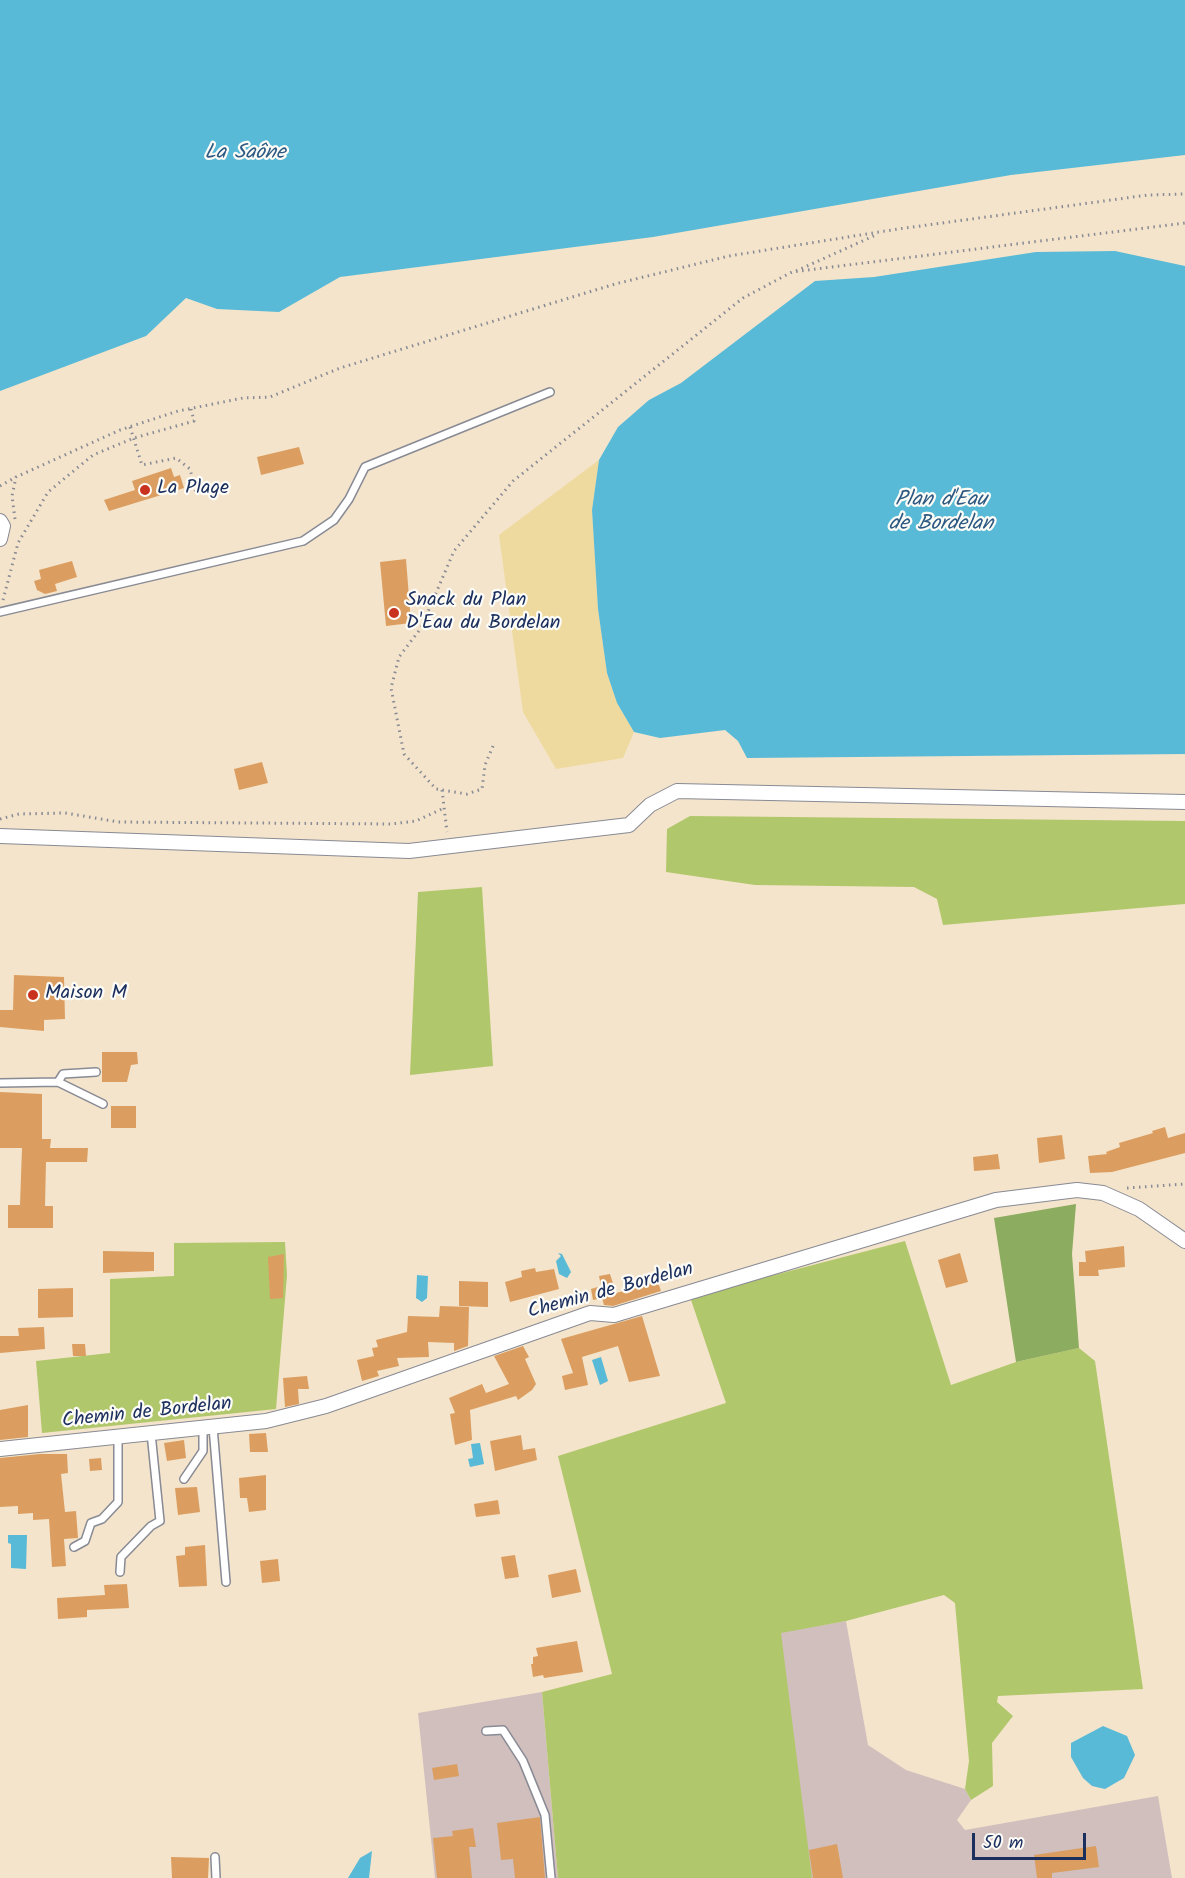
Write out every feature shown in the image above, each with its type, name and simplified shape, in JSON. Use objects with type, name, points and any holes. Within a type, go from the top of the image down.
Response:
[{"type":"street","points":[[0,521],[3,526],[1,538]]},
{"type":"street","points":[[0,836],[409,851],[629,825],[650,805],[677,791],[1185,802]]},
{"type":"street","name":"Chemin de Bordelan","points":[[0,1449],[266,1421],[326,1406],[590,1313],[614,1315],[959,1209],[996,1200],[1077,1190],[1103,1193],[1139,1209],[1185,1241]]},
{"type":"lane","points":[[0,611],[303,541],[334,520],[366,467],[550,392]]},
{"type":"lane","points":[[58,1083],[63,1074],[96,1072]]},
{"type":"lane","points":[[0,1083],[58,1083],[103,1104]]},
{"type":"lane","points":[[184,1479],[203,1451],[208,1427]]},
{"type":"lane","points":[[208,1427],[226,1582]]},
{"type":"lane","points":[[120,1572],[121,1557],[151,1526],[160,1521],[151,1433]]},
{"type":"lane","points":[[74,1547],[85,1541],[91,1524],[102,1519],[118,1502],[118,1436]]},
{"type":"lane","points":[[486,1731],[503,1730],[523,1761],[545,1815],[551,1878]]},
{"type":"lane","points":[[214,1857],[216,1878]]},
{"type":"path","points":[[0,486],[130,427],[191,409],[243,398],[270,397],[340,368],[615,284],[729,256],[1148,195],[1185,194]]},
{"type":"path","points":[[792,272],[1185,223]]},
{"type":"path","points":[[493,746],[485,765],[482,789],[467,794],[436,789],[404,754],[392,688],[399,657],[421,628],[454,551],[513,481],[743,298],[792,272],[882,232]]},
{"type":"path","points":[[0,611],[18,543],[48,492],[93,455],[134,438],[194,421],[191,409]]},
{"type":"path","points":[[130,427],[142,465],[176,458],[190,469],[196,493]]},
{"type":"path","points":[[1,538],[16,526],[12,496],[16,477]]},
{"type":"path","points":[[442,790],[449,846]]},
{"type":"path","points":[[0,819],[19,814],[65,813],[118,822],[391,824],[416,821],[444,808]]},
{"type":"path","points":[[1103,1193],[1146,1185],[1185,1184]]},
{"type":"shaded area","points":[[846,1621],[868,1745],[906,1770],[965,1789],[971,1800],[957,1820],[965,1830],[1158,1796],[1172,1878],[810,1878],[776,1633]]},
{"type":"shaded area","points":[[542,1692],[558,1878],[435,1878],[418,1713]]},
{"type":"green space","points":[[690,816],[1185,821],[1185,904],[943,925],[937,899],[914,887],[755,885],[666,872],[667,829]]},
{"type":"green space","points":[[482,887],[493,1066],[410,1075],[418,892]]},
{"type":"green space","points":[[1076,1204],[1072,1254],[1079,1348],[1016,1362],[994,1218]]},
{"type":"green space","points":[[905,1241],[951,1385],[1016,1362],[1079,1348],[1095,1361],[1143,1689],[998,1696],[997,1702],[1013,1716],[992,1743],[993,1786],[971,1800],[965,1789],[969,1761],[955,1603],[944,1595],[846,1621],[781,1633],[812,1878],[558,1878],[542,1692],[612,1674],[558,1456],[726,1403],[690,1297]]},
{"type":"green space","points":[[285,1242],[287,1275],[276,1409],[42,1433],[36,1361],[110,1353],[110,1279],[174,1276],[174,1243]]},
{"type":"sand","points":[[599,460],[592,510],[598,609],[607,673],[617,703],[634,732],[623,758],[556,769],[523,712],[499,535]]},
{"type":"water","name":"La Saône","points":[[0,0],[1185,0],[1185,155],[1011,175],[653,237],[340,277],[279,312],[217,309],[186,298],[146,336],[0,391]]},
{"type":"water","name":"Plan d'Eau de Bordelan","points":[[1115,251],[1185,266],[1185,754],[747,758],[738,741],[725,730],[660,738],[634,732],[617,703],[607,673],[598,609],[592,510],[599,460],[618,427],[649,400],[681,383],[815,281],[874,277],[1036,252]]},
{"type":"water","points":[[558,1253],[562,1254],[571,1272],[567,1278],[559,1274],[556,1261],[561,1256]]},
{"type":"water","points":[[417,1275],[428,1276],[427,1298],[422,1302],[416,1298]]},
{"type":"water","points":[[601,1357],[608,1381],[600,1385],[592,1360]]},
{"type":"water","points":[[480,1443],[484,1464],[470,1467],[468,1459],[473,1458],[471,1444]]},
{"type":"water","points":[[8,1535],[27,1535],[26,1569],[11,1568],[11,1544],[8,1543]]},
{"type":"water","points":[[1103,1726],[1127,1736],[1135,1755],[1124,1778],[1105,1789],[1092,1786],[1083,1778],[1071,1757],[1071,1743]]},
{"type":"water","points":[[372,1851],[369,1878],[348,1878],[360,1858]]},
{"type":"building","points":[[299,447],[304,464],[261,475],[257,457]]},
{"type":"building","points":[[171,468],[174,477],[180,475],[184,488],[109,511],[104,500],[135,490],[132,481]]},
{"type":"building","points":[[406,559],[411,623],[386,626],[380,562]]},
{"type":"building","points":[[72,561],[77,577],[55,584],[57,591],[45,594],[37,590],[34,581],[41,579],[39,570]]},
{"type":"building","points":[[262,762],[268,783],[239,790],[234,769]]},
{"type":"building","points":[[14,975],[64,977],[65,1019],[44,1020],[44,1031],[0,1027],[0,1010],[13,1010]]},
{"type":"building","points":[[102,1052],[137,1052],[138,1064],[131,1065],[127,1082],[102,1082]]},
{"type":"building","points":[[0,1092],[42,1094],[42,1139],[51,1139],[50,1148],[88,1148],[87,1162],[46,1162],[45,1206],[53,1206],[53,1228],[8,1228],[8,1205],[20,1205],[22,1148],[0,1148]]},
{"type":"building","points":[[111,1106],[136,1106],[136,1128],[111,1128]]},
{"type":"building","points":[[1165,1127],[1168,1138],[1185,1133],[1185,1153],[1112,1172],[1090,1173],[1088,1156],[1107,1154],[1106,1152],[1120,1147],[1119,1143]]},
{"type":"building","points":[[1062,1135],[1065,1159],[1039,1163],[1037,1138]]},
{"type":"building","points":[[998,1154],[1000,1169],[974,1171],[973,1157]]},
{"type":"building","points":[[1124,1246],[1125,1267],[1098,1270],[1099,1276],[1079,1276],[1079,1262],[1086,1262],[1085,1251]]},
{"type":"building","points":[[103,1251],[154,1252],[154,1271],[103,1273]]},
{"type":"building","points":[[960,1253],[968,1282],[946,1288],[938,1260]]},
{"type":"building","points":[[284,1254],[283,1298],[270,1299],[268,1257]]},
{"type":"building","points":[[535,1268],[536,1272],[554,1269],[559,1289],[510,1302],[505,1282],[522,1277],[521,1271]]},
{"type":"building","points":[[610,1274],[616,1293],[658,1282],[661,1291],[613,1306],[604,1305],[602,1298],[593,1300],[591,1289],[601,1286],[599,1276]]},
{"type":"building","points":[[459,1281],[488,1282],[488,1307],[459,1306]]},
{"type":"building","points":[[73,1288],[73,1317],[38,1318],[38,1289]]},
{"type":"building","points":[[440,1306],[469,1307],[468,1346],[454,1351],[454,1343],[428,1342],[429,1357],[397,1358],[399,1366],[377,1371],[379,1376],[362,1381],[357,1360],[374,1356],[372,1348],[378,1347],[376,1340],[407,1332],[408,1316],[439,1317]]},
{"type":"building","points":[[642,1316],[660,1376],[629,1382],[618,1346],[582,1357],[588,1385],[565,1390],[562,1376],[573,1373],[561,1339]]},
{"type":"building","points":[[44,1327],[45,1349],[0,1353],[0,1336],[19,1336],[18,1328]]},
{"type":"building","points":[[72,1344],[85,1344],[86,1356],[73,1356]]},
{"type":"building","points":[[523,1346],[529,1357],[525,1359],[536,1384],[532,1390],[518,1400],[516,1396],[470,1410],[472,1440],[455,1445],[450,1414],[455,1413],[449,1398],[482,1384],[486,1393],[509,1384],[494,1356]]},
{"type":"building","points":[[307,1376],[309,1389],[298,1389],[299,1404],[285,1407],[283,1378]]},
{"type":"building","points":[[28,1405],[28,1437],[0,1440],[0,1410]]},
{"type":"building","points":[[266,1433],[268,1452],[250,1452],[249,1434]]},
{"type":"building","points":[[521,1435],[523,1450],[535,1448],[537,1460],[495,1471],[490,1441]]},
{"type":"building","points":[[184,1440],[186,1458],[167,1461],[164,1443]]},
{"type":"building","points":[[67,1454],[68,1473],[61,1474],[65,1512],[76,1511],[78,1538],[64,1539],[66,1566],[52,1567],[49,1519],[33,1520],[33,1513],[18,1514],[18,1506],[0,1507],[0,1458]]},
{"type":"building","points":[[101,1458],[102,1470],[90,1471],[89,1459]]},
{"type":"building","points":[[266,1475],[266,1510],[249,1512],[247,1498],[240,1498],[239,1478]]},
{"type":"building","points":[[197,1487],[200,1512],[178,1515],[175,1488]]},
{"type":"building","points":[[498,1500],[500,1514],[476,1517],[474,1504]]},
{"type":"building","points":[[205,1545],[207,1586],[179,1587],[176,1556],[185,1555],[185,1547]]},
{"type":"building","points":[[515,1555],[519,1577],[505,1579],[501,1557]]},
{"type":"building","points":[[278,1559],[280,1581],[262,1583],[260,1561]]},
{"type":"building","points":[[576,1569],[581,1592],[552,1598],[548,1575]]},
{"type":"building","points":[[127,1584],[129,1608],[87,1610],[87,1617],[58,1619],[57,1598],[105,1595],[104,1585]]},
{"type":"building","points":[[577,1641],[583,1672],[544,1678],[543,1675],[533,1677],[531,1664],[533,1664],[533,1657],[538,1656],[536,1648]]},
{"type":"building","points":[[457,1764],[459,1776],[434,1780],[432,1768]]},
{"type":"building","points":[[540,1817],[545,1878],[515,1878],[513,1859],[501,1860],[497,1823]]},
{"type":"building","points":[[473,1828],[476,1847],[469,1847],[472,1878],[437,1878],[433,1838],[453,1836],[452,1831]]},
{"type":"building","points":[[837,1844],[843,1878],[813,1878],[809,1850]]},
{"type":"building","points":[[1096,1846],[1099,1867],[1052,1873],[1052,1878],[1037,1878],[1034,1855]]},
{"type":"building","points":[[171,1857],[209,1858],[208,1878],[172,1878]]},
{"type":"place","name":"La Plage","points":[[145,490]]},
{"type":"place","name":"Snack du Plan D'Eau du Bordelan","points":[[394,613]]},
{"type":"place","name":"Maison M","points":[[33,995]]}]
